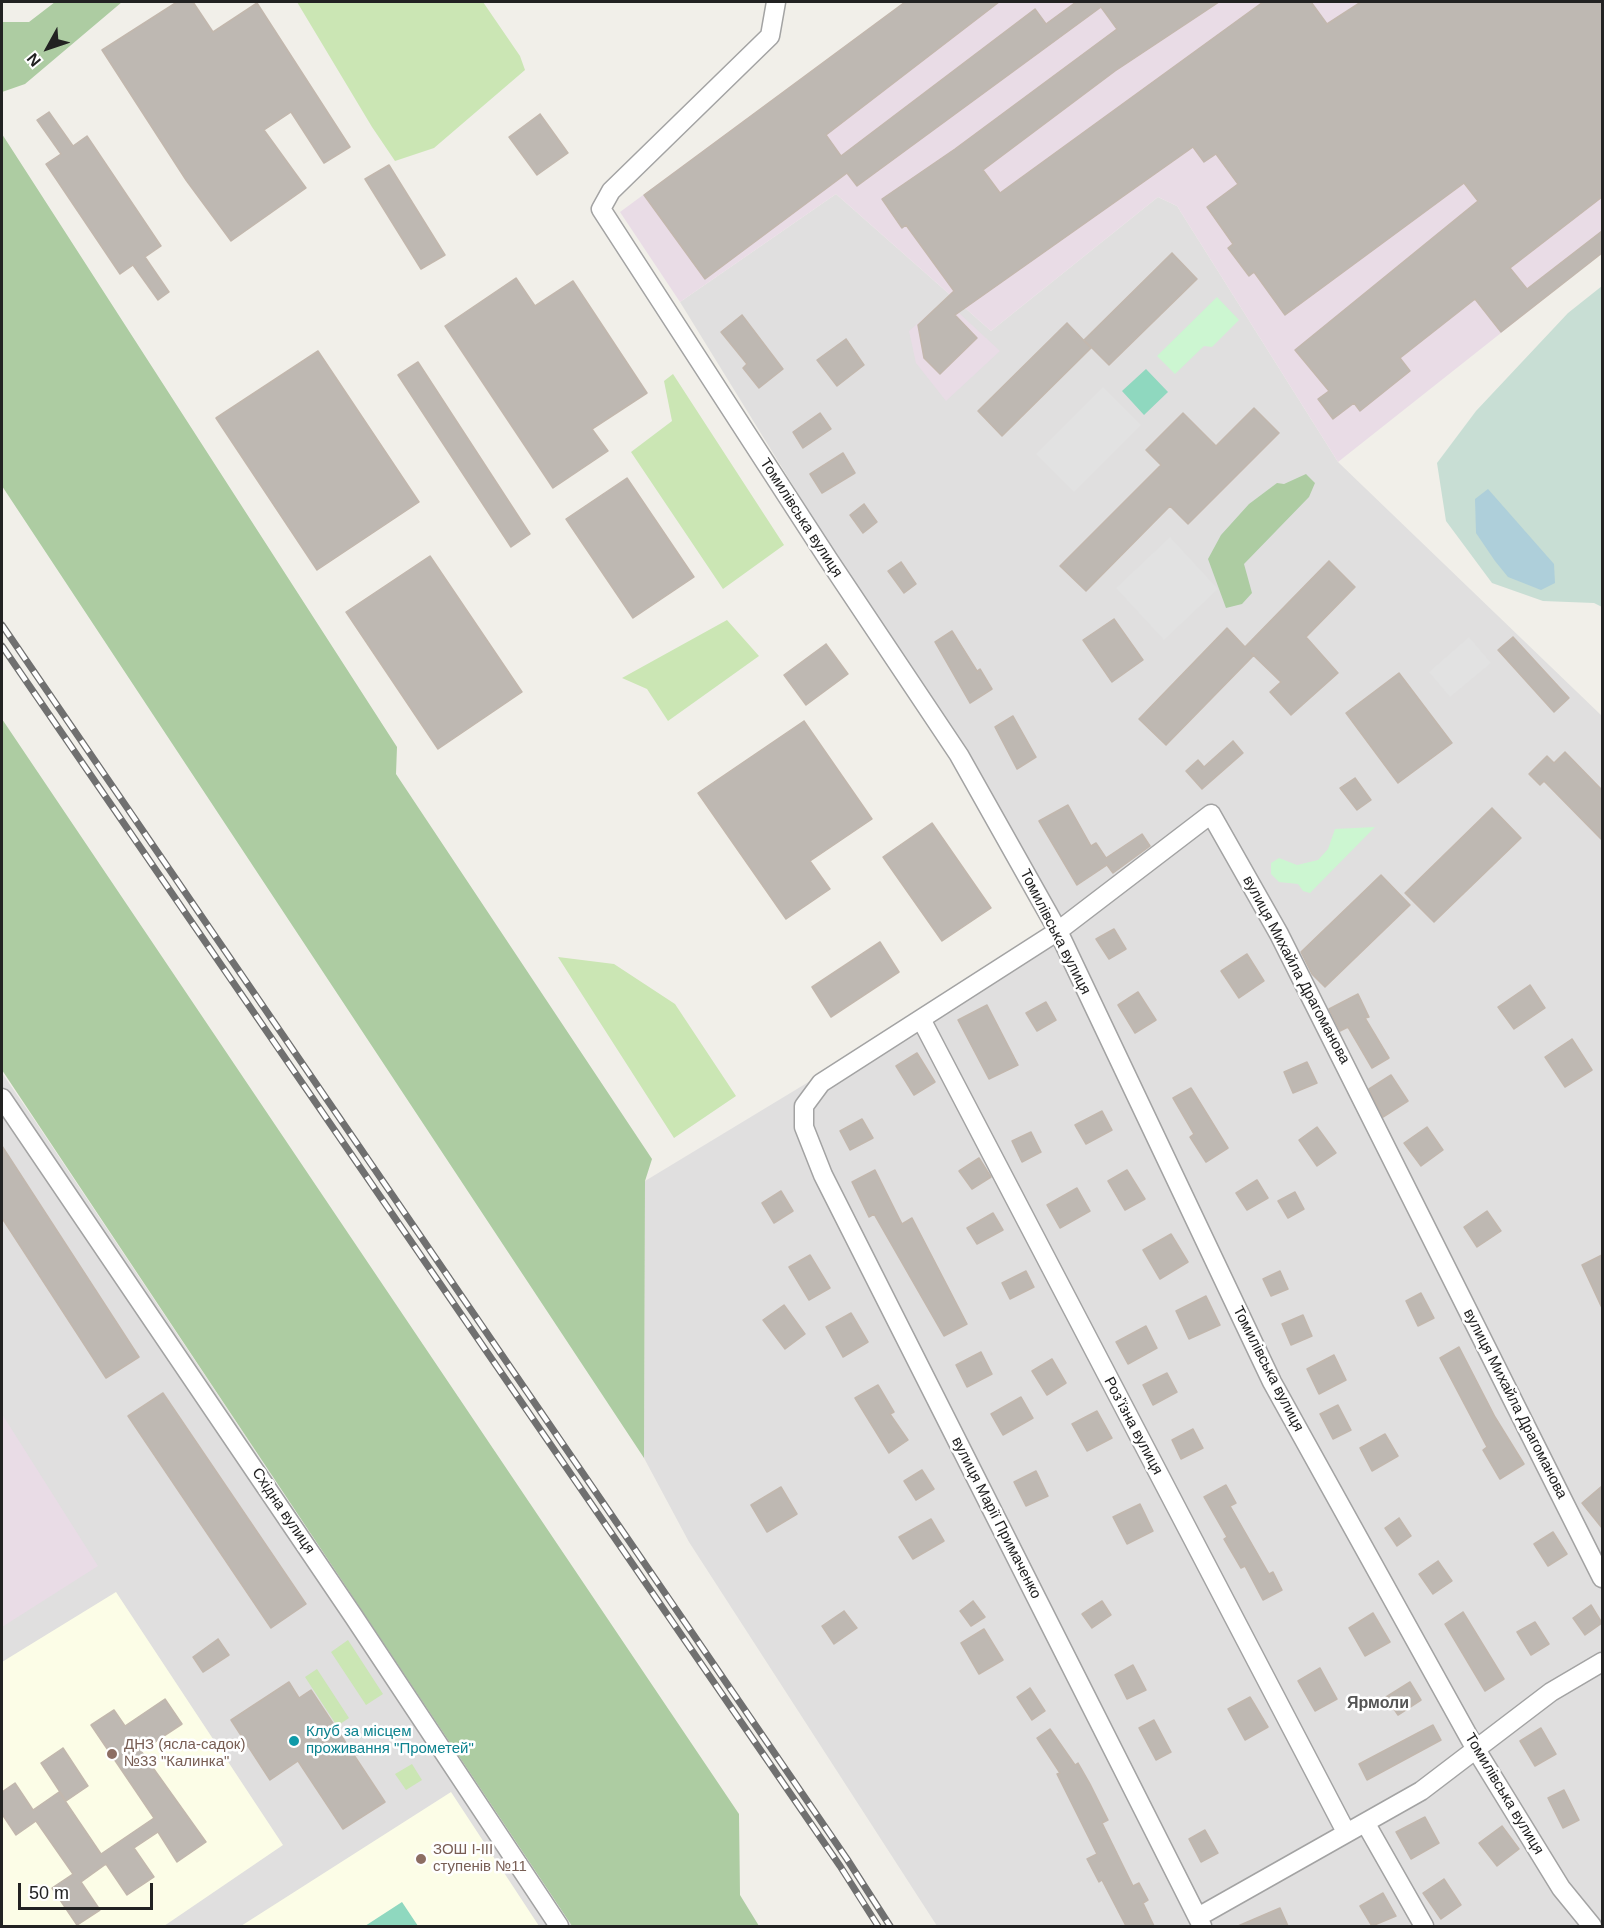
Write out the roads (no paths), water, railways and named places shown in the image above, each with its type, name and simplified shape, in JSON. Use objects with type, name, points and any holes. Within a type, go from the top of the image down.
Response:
[{"type":"street","name":"Томилівська вулиця","points":[[776,2],[770,36],[610,191],[601,209],[828,559],[958,754],[1058,931],[1272,1382],[1475,1748],[1561,1888],[1592,1926]]},
{"type":"street","name":"вулиця Михайла Драгоманова","points":[[804,1106],[821,1083],[1058,931],[1211,814],[1279,934],[1602,1578]]},
{"type":"street","name":"Розʼїзна вулиця","points":[[921,1019],[1346,1832]]},
{"type":"street","name":"Східна вулиця","points":[[2,1098],[354,1617],[559,1926]]},
{"type":"street","name":"вулиця Марії Примаченко","points":[[804,1106],[804,1126],[823,1175],[1200,1922]]},
{"type":"street","points":[[1200,1922],[1346,1832],[1366,1824],[1421,1791],[1551,1692],[1602,1662]]},
{"type":"street","points":[[1366,1824],[1424,1926]]},
{"type":"water","points":[[1488,489],[1554,564],[1555,583],[1541,590],[1508,577],[1495,561],[1476,533],[1475,499]]},
{"type":"railway","points":[[2,625],[847,1859],[890,1926]]},
{"type":"railway","points":[[2,646],[840,1866],[878,1926]]},
{"type":"place","name":"Клуб за місцем проживання \"Прометей\"","points":[[294,1741]]},
{"type":"place","name":"ДНЗ (ясла-садок) №33 \"Калинка\"","points":[[112,1754]]},
{"type":"place","name":"ЗОШ І-ІІІ ступенів №11","points":[[421,1859]]},
{"type":"district","name":"Ярмоли","points":[[1378,1704]]}]
